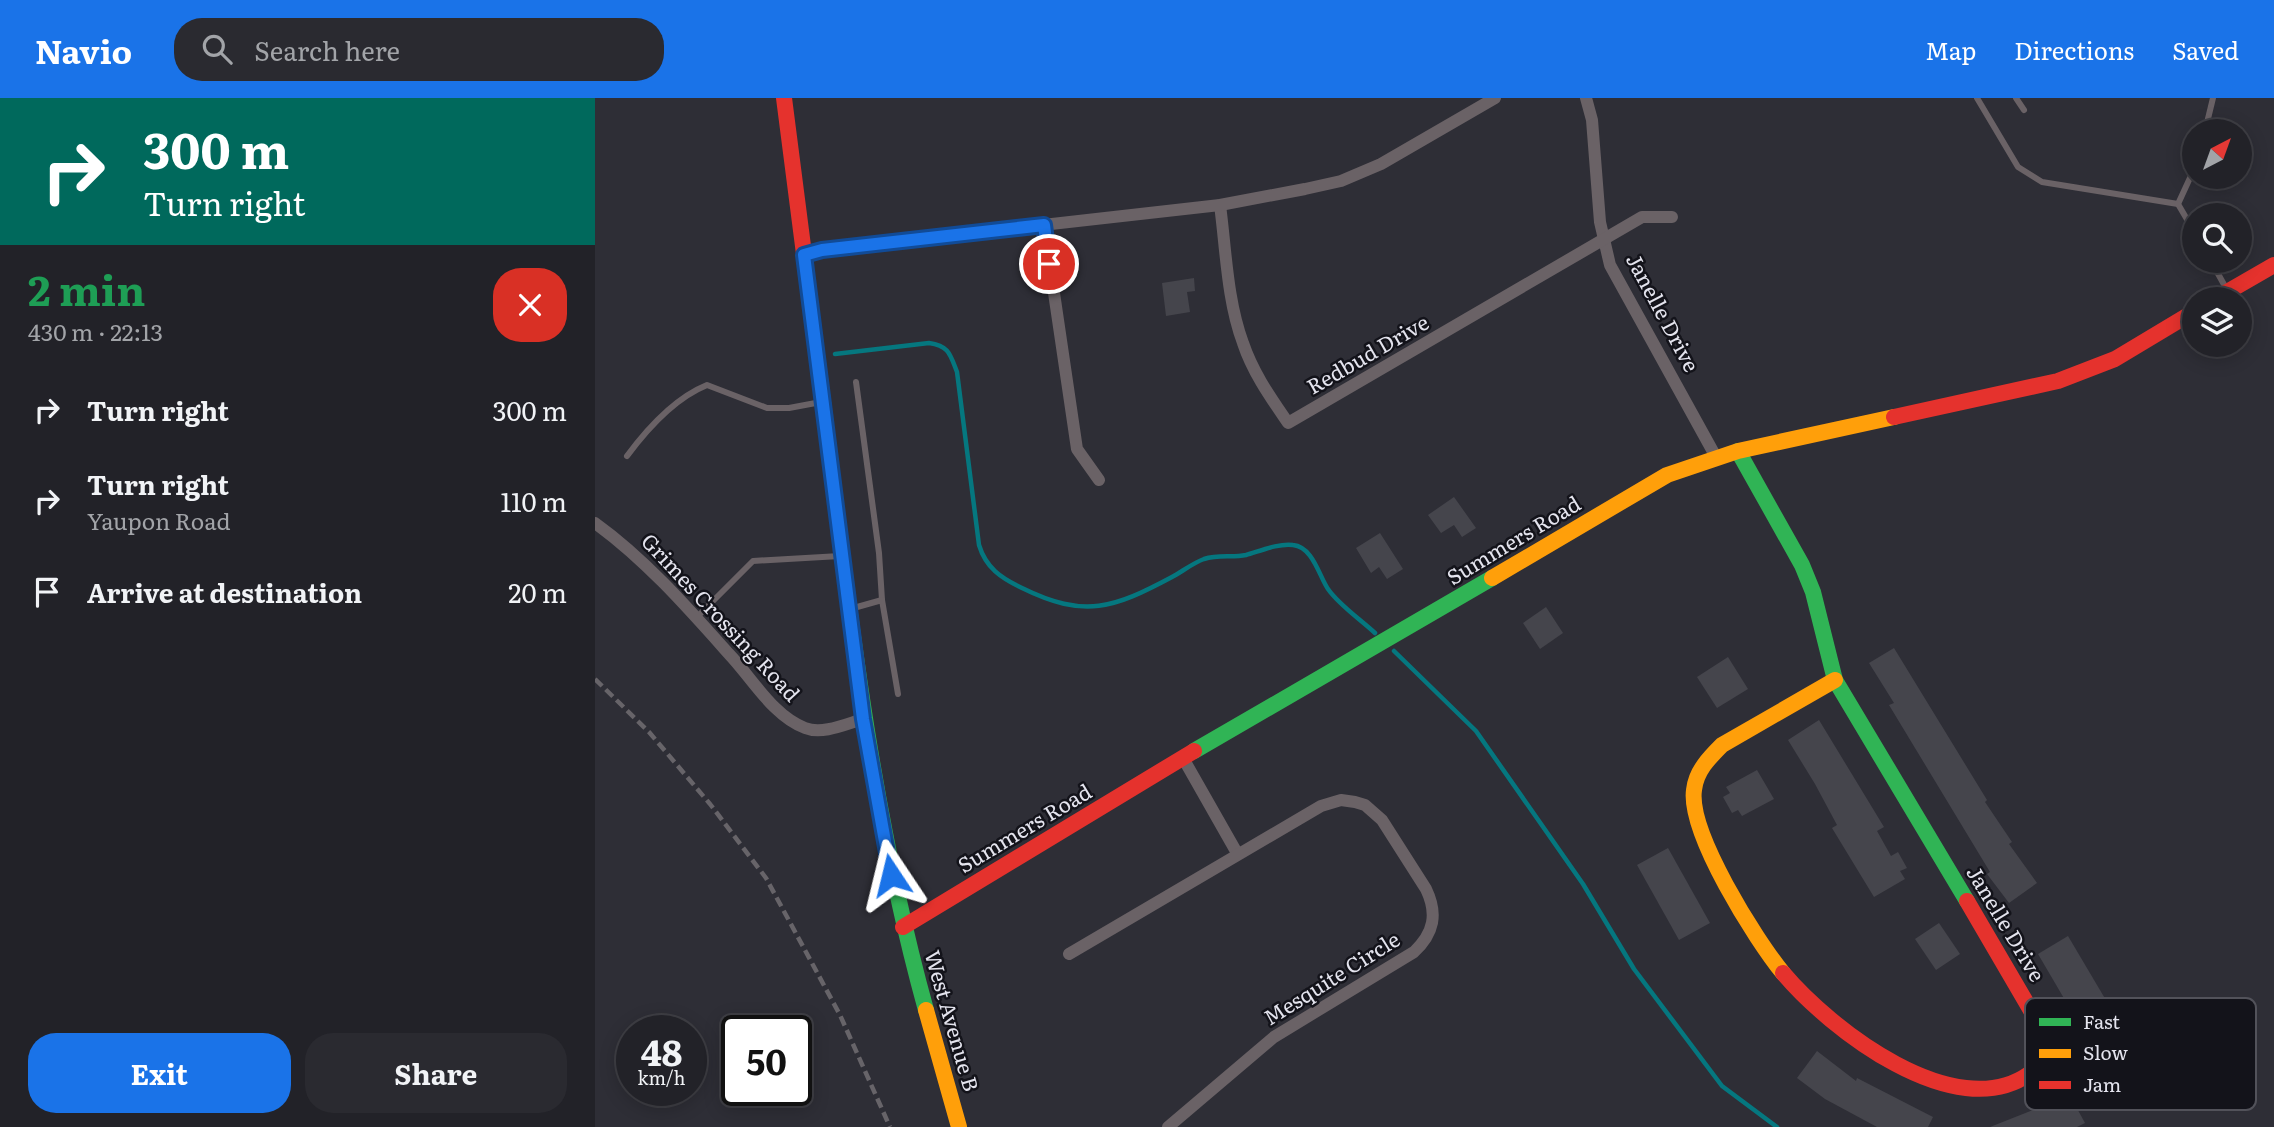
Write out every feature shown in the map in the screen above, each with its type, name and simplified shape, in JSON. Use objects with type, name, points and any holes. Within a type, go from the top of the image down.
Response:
[{"type":"street","name":"West Avenue B","points":[[784,98],[863,719],[903,926],[959,1127]]},
{"type":"street","points":[[804,255],[822,250],[1220,205],[1341,181],[1381,164],[1495,98]]},
{"type":"street","name":"Janelle Drive","points":[[1586,98],[1592,120],[1603,240],[1610,265],[1716,457]]},
{"type":"street","name":"Redbud Drive","points":[[1220,205],[1233,304],[1243,343],[1261,383],[1289,423],[1642,217],[1672,217]]},
{"type":"street","points":[[1044,225],[1077,449],[1099,480]]},
{"type":"street","points":[[2235,287],[2274,265]]},
{"type":"street","name":"Summers Road","points":[[903,926],[1183,758],[1667,475],[1738,451],[2058,382],[2115,359],[2182,319]]},
{"type":"street","name":"Janelle Drive","points":[[1738,451],[1802,565],[1813,592],[1835,680],[2025,998]]},
{"type":"street","name":"Grimes Crossing Road","points":[[595,523],[625,545],[783,716],[807,729],[831,729],[863,719]]},
{"type":"street","name":"Janelle Drive","points":[[1835,680],[1722,745],[1711,754],[1697,779],[1692,810],[1728,888],[1768,957],[1796,989],[1829,1020],[1859,1041],[1888,1058],[1927,1075],[1978,1090],[1994,1088],[2025,1075]]},
{"type":"street","points":[[1183,758],[1237,853]]},
{"type":"street","name":"Mesquite Circle","points":[[1069,954],[1237,853],[1330,802],[1348,801],[1365,805],[1382,820],[1426,889],[1433,910],[1430,933],[1414,952],[1274,1037],[1168,1127]]},
{"type":"lane","points":[[1977,98],[2018,167],[2042,182],[2178,204]]},
{"type":"lane","points":[[2016,98],[2024,110]]},
{"type":"lane","points":[[2209,119],[2213,98]]},
{"type":"lane","points":[[2178,204],[2185,189]]},
{"type":"lane","points":[[2178,204],[2182,211]]},
{"type":"lane","points":[[856,382],[879,553],[882,600],[898,694]]},
{"type":"lane","points":[[627,456],[642,435],[678,403],[692,391],[707,385],[767,408],[789,408],[823,402]]},
{"type":"lane","points":[[696,619],[753,561],[842,556]]},
{"type":"lane","points":[[848,609],[882,600]]},
{"type":"building","points":[[1194,278],[1195,291],[1187,292],[1190,312],[1166,316],[1162,283]]},
{"type":"building","points":[[1454,497],[1476,528],[1462,537],[1454,525],[1441,533],[1428,515]]},
{"type":"building","points":[[1380,533],[1403,569],[1387,579],[1379,567],[1371,573],[1356,548]]},
{"type":"building","points":[[1546,607],[1563,633],[1540,649],[1523,623]]},
{"type":"building","points":[[1894,648],[1987,800],[1985,802],[2012,842],[2009,844],[2037,883],[2009,903],[1987,874],[1990,872],[1889,705],[1894,703],[1869,663]]},
{"type":"building","points":[[1728,657],[1748,689],[1717,708],[1697,677]]},
{"type":"building","points":[[1819,720],[1884,827],[1877,831],[1891,856],[1898,852],[1907,868],[1900,871],[1905,879],[1874,897],[1832,828],[1837,825],[1788,740]]},
{"type":"building","points":[[1757,770],[1774,799],[1742,816],[1738,810],[1732,813],[1723,797],[1730,793],[1726,787]]},
{"type":"building","points":[[1668,848],[1710,923],[1679,940],[1637,865]]},
{"type":"building","points":[[1939,923],[1960,954],[1936,970],[1915,939]]},
{"type":"building","points":[[2068,936],[2105,998],[2064,998],[2038,954]]},
{"type":"building","points":[[1817,1051],[1856,1081],[1857,1078],[1933,1117],[1928,1127],[1877,1127],[1825,1099],[1797,1078]]},
{"type":"building","points":[[2033,1110],[2078,1110],[2085,1123],[2077,1127],[1990,1127]]},
{"type":"waterway","points":[[835,354],[929,343],[941,346],[948,352],[957,372],[979,545],[990,566],[1014,584],[1064,604],[1099,606],[1133,596],[1204,559],[1241,556],[1276,546],[1293,545],[1306,551],[1333,595],[1375,633]]},
{"type":"waterway","points":[[1394,651],[1476,731],[1583,884],[1634,969],[1722,1086],[1777,1127]]},
{"type":"railway","points":[[595,679],[649,732],[710,804],[766,878],[840,1015],[890,1127]]},
{"type":"traffic: fast","points":[[822,394],[875,781],[926,1010]]},
{"type":"traffic: fast","points":[[1738,451],[1802,565],[1813,592],[1835,680],[1967,901]]},
{"type":"traffic: fast","points":[[1194,751],[1492,578]]},
{"type":"traffic: slow","points":[[1492,578],[1667,475],[1738,451],[1894,417]]},
{"type":"traffic: slow","points":[[1783,973],[1741,912],[1712,858],[1695,809],[1695,783],[1700,771],[1722,745],[1835,680]]},
{"type":"traffic: slow","points":[[926,1010],[959,1127]]},
{"type":"traffic: jam","points":[[784,98],[822,394]]},
{"type":"traffic: jam","points":[[2236,287],[2274,265]]},
{"type":"traffic: jam","points":[[1894,417],[2058,381],[2115,359],[2182,319]]},
{"type":"traffic: jam","points":[[903,927],[1194,751]]},
{"type":"traffic: jam","points":[[1967,901],[2025,1000]]},
{"type":"traffic: jam","points":[[1783,973],[1831,1020],[1862,1043],[1896,1064],[1931,1080],[1966,1088],[1999,1087],[2025,1076]]},
{"type":"route","points":[[891,875],[863,719],[804,255],[822,250],[1044,225],[1049,264]]}]
